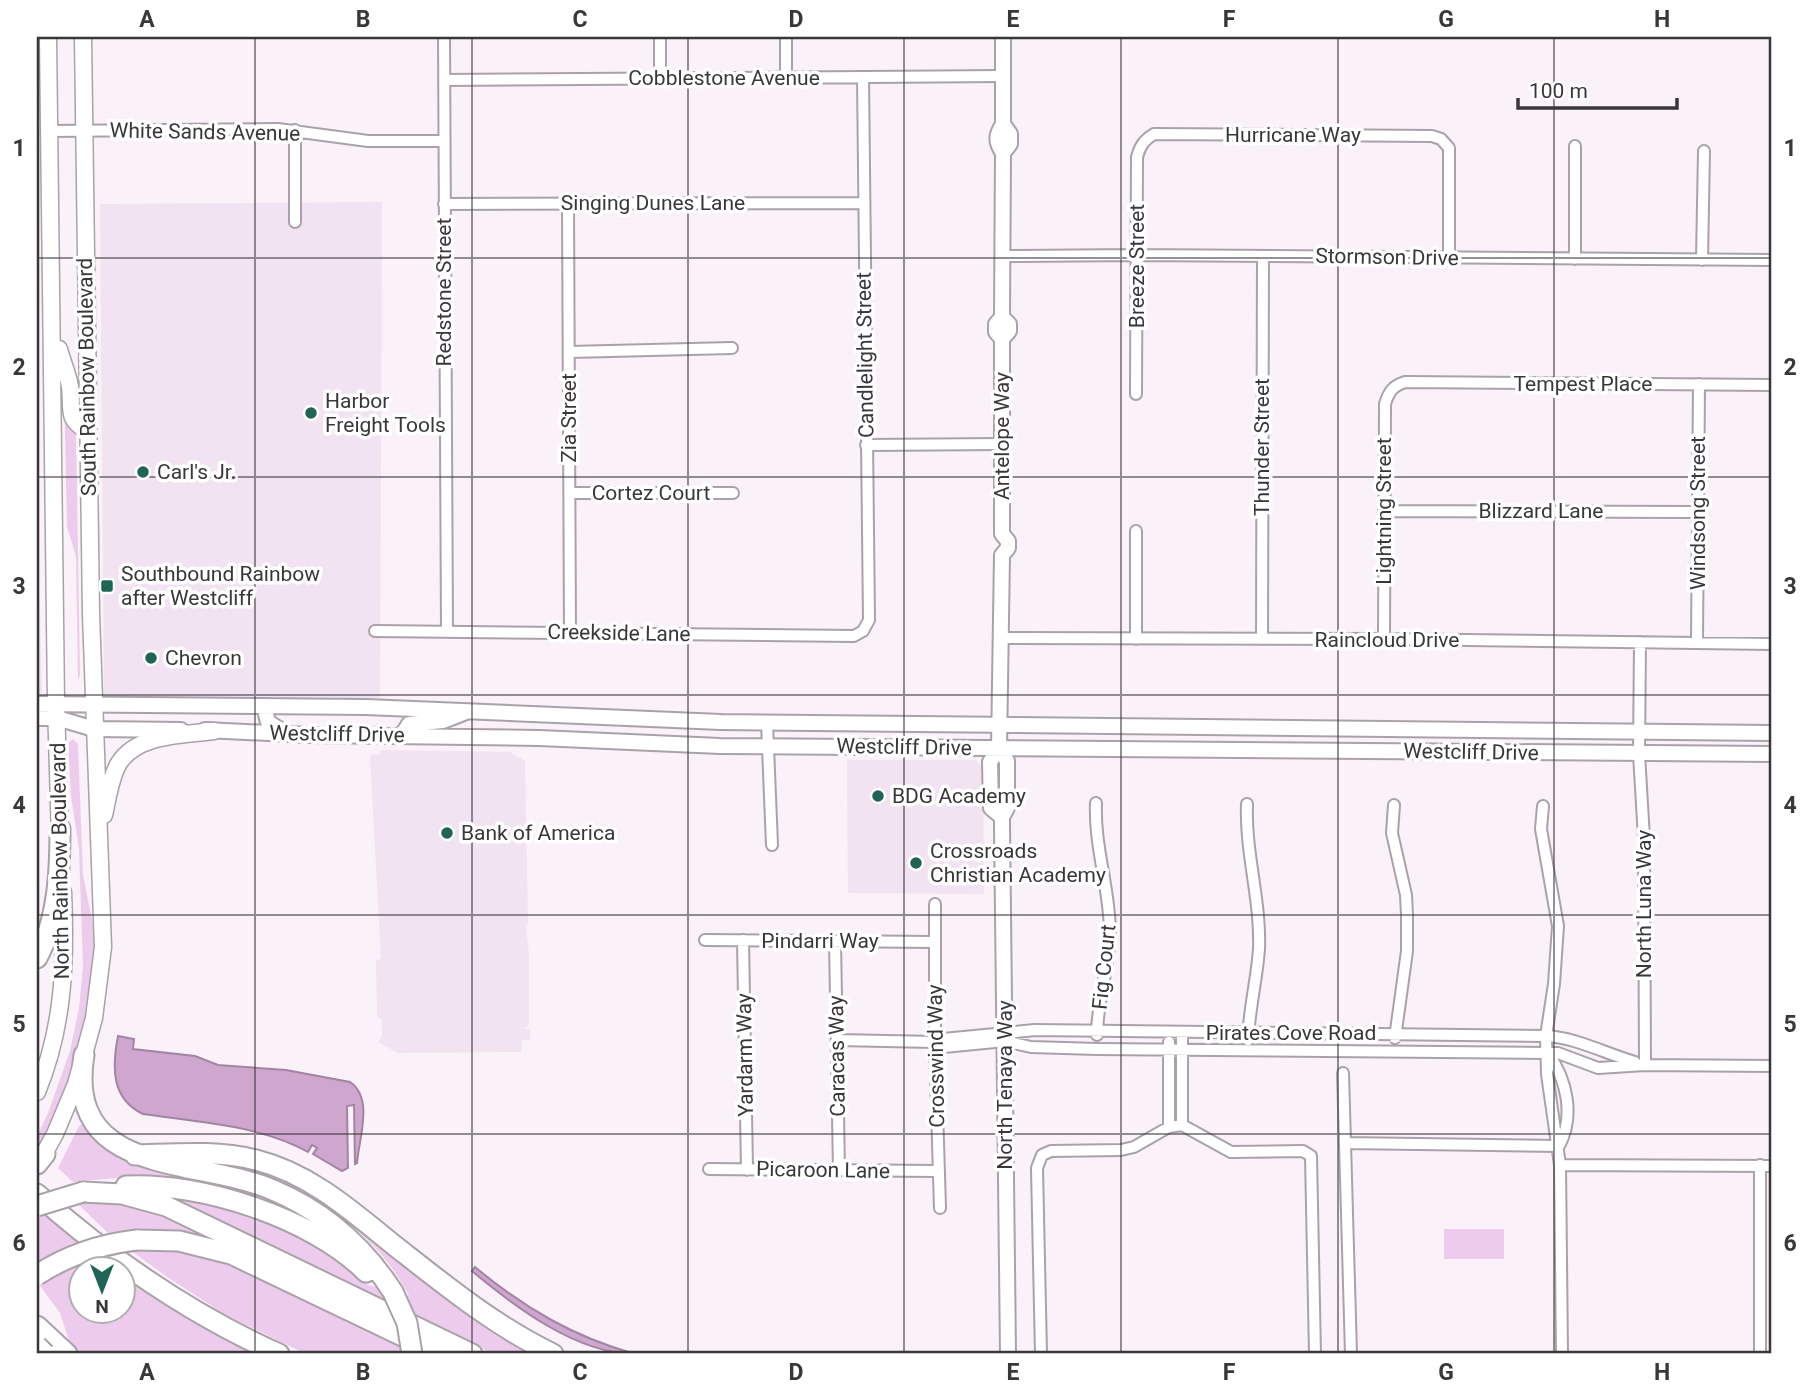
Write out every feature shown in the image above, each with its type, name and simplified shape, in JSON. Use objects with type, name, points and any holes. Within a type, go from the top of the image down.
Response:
[{"type":"highway","points":[[37,958],[46,939],[54,903],[60,862],[60,829]]},
{"type":"highway","points":[[84,1055],[82,1093],[90,1116],[113,1142],[135,1155],[160,1162],[239,1177],[293,1199],[326,1220],[376,1266],[393,1292],[407,1323],[412,1354]]},
{"type":"highway","points":[[135,1155],[229,1155],[268,1164],[298,1176],[339,1202],[481,1312],[553,1354]]},
{"type":"highway","points":[[37,1206],[83,1192],[123,1186],[162,1187],[201,1193],[244,1204],[284,1219],[328,1243],[356,1263],[375,1282],[393,1292]]},
{"type":"highway","points":[[83,1192],[122,1194],[166,1206],[472,1354]]},
{"type":"highway","points":[[37,1194],[91,1239],[154,1285],[220,1325],[279,1354]]},
{"type":"highway","points":[[37,1275],[83,1251],[106,1245],[137,1240],[179,1241],[224,1252],[440,1354]]},
{"type":"highway","points":[[37,1326],[67,1354]]},
{"type":"highway","points":[[37,1333],[45,1354]]},
{"type":"highway","points":[[37,1346],[45,1354]]},
{"type":"main road","name":"South Rainbow Boulevard","points":[[48,37],[56,711]]},
{"type":"main road","name":"South Rainbow Boulevard","points":[[83,37],[94,716]]},
{"type":"main road","name":"Antelope Way","points":[[999,737],[1002,555],[1008,548],[1008,541],[1002,534],[1002,339],[1009,331],[1009,324],[1002,317],[1003,152],[1010,144],[1010,134],[1003,124],[1003,37]]},
{"type":"main road","points":[[52,326],[70,387],[70,412],[79,426],[88,431]]},
{"type":"main road","name":"Westcliff Drive","points":[[37,704],[56,711],[214,731],[288,734],[539,737],[768,746],[999,737],[1639,743],[1772,754]]},
{"type":"main road","points":[[264,706],[268,722],[288,734]]},
{"type":"main road","name":"Westcliff Drive","points":[[37,718],[56,711],[94,716],[264,706],[470,710],[767,723],[999,737],[1639,743],[1772,733]]},
{"type":"main road","points":[[402,735],[409,724],[443,722],[470,710]]},
{"type":"main road","name":"North Rainbow Boulevard","points":[[37,1092],[56,1029],[64,982],[65,940],[56,711]]},
{"type":"main road","points":[[539,737],[540,714]]},
{"type":"main road","name":"North Rainbow Boulevard","points":[[39,1162],[71,1097],[94,1018],[103,958],[94,716]]},
{"type":"main road","points":[[100,834],[115,772],[128,753],[149,741],[214,731]]},
{"type":"main road","name":"North Tenaya Way","points":[[999,737],[1007,761],[1007,808],[1002,817],[1008,1354]]},
{"type":"street","name":"Redstone Street","points":[[444,37],[447,631]]},
{"type":"street","points":[[660,37],[660,78]]},
{"type":"street","points":[[786,37],[786,78]]},
{"type":"street","name":"Cobblestone Avenue","points":[[444,80],[1003,76]]},
{"type":"street","name":"Candlelight Street","points":[[863,77],[869,620],[863,631]]},
{"type":"street","name":"White Sands Avenue","points":[[49,131],[295,130],[368,141],[444,141]]},
{"type":"street","points":[[295,130],[295,222]]},
{"type":"street","name":"Hurricane Way","points":[[1146,139],[1154,134],[1432,136],[1441,139],[1448,148],[1449,258]]},
{"type":"street","name":"Breeze Street","points":[[1136,394],[1138,157],[1146,139]]},
{"type":"street","points":[[1575,146],[1575,259]]},
{"type":"street","points":[[1702,260],[1704,151]]},
{"type":"street","name":"Singing Dunes Lane","points":[[444,204],[863,203]]},
{"type":"street","name":"Zia Street","points":[[568,204],[570,633]]},
{"type":"street","name":"Stormson Drive","points":[[1003,256],[1772,260]]},
{"type":"street","name":"Thunder Street","points":[[1262,639],[1263,256]]},
{"type":"street","points":[[569,352],[732,348]]},
{"type":"street","name":"Tempest Place","points":[[1395,386],[1405,382],[1772,385]]},
{"type":"street","name":"Windsong Street","points":[[1698,642],[1699,384]]},
{"type":"street","name":"Lightning Street","points":[[1384,639],[1385,404],[1388,393],[1395,386]]},
{"type":"street","points":[[866,445],[1002,444]]},
{"type":"street","name":"Cortez Court","points":[[570,493],[733,493]]},
{"type":"street","name":"Blizzard Lane","points":[[1384,511],[1698,512]]},
{"type":"street","points":[[1136,531],[1136,639]]},
{"type":"street","name":"Creekside Lane","points":[[374,631],[854,636],[863,631]]},
{"type":"street","name":"Raincloud Drive","points":[[1001,638],[1772,644]]},
{"type":"street","name":"North Luna Way","points":[[1640,642],[1639,743],[1644,838],[1645,1065]]},
{"type":"street","points":[[767,723],[772,845]]},
{"type":"street","name":"Fig Court","points":[[1096,803],[1095,828],[1109,907],[1110,936],[1097,1049]]},
{"type":"street","points":[[1247,804],[1246,831],[1255,890],[1259,949],[1247,1050]]},
{"type":"street","points":[[1394,805],[1392,833],[1406,895],[1407,915],[1407,951],[1394,1051]]},
{"type":"street","points":[[1543,806],[1541,830],[1558,926],[1554,984],[1546,1036],[1548,1053],[1560,1070],[1566,1092],[1566,1132],[1559,1146],[1562,1354]]},
{"type":"street","name":"Crosswind Way","points":[[935,904],[934,1042],[940,1208]]},
{"type":"street","name":"Pindarri Way","points":[[705,940],[935,942]]},
{"type":"street","name":"Yardarm Way","points":[[743,940],[747,1170]]},
{"type":"street","name":"Caracas Way","points":[[835,941],[839,1171]]},
{"type":"street","name":"Pirates Cove Road","points":[[837,1040],[934,1042],[943,1039],[1005,1038],[1035,1030],[1546,1036],[1560,1037],[1645,1065]]},
{"type":"street","points":[[1169,1127],[1170,1032]]},
{"type":"street","points":[[1182,1032],[1182,1125]]},
{"type":"street","name":"Pirates Cove Road","points":[[1005,1038],[1031,1047],[1097,1049],[1558,1053],[1598,1068],[1645,1065],[1772,1066]]},
{"type":"street","points":[[1343,1073],[1351,1354]]},
{"type":"street","points":[[1041,1354],[1037,1168],[1042,1155],[1051,1151],[1121,1150],[1135,1146],[1169,1127],[1182,1125],[1231,1152],[1303,1152],[1311,1156],[1315,1354]]},
{"type":"street","points":[[1345,1143],[1559,1146]]},
{"type":"street","points":[[1560,1165],[1772,1166]]},
{"type":"street","points":[[1759,1166],[1760,1354]]},
{"type":"street","name":"Picaroon Lane","points":[[709,1169],[937,1171]]},
{"type":"shaded area","points":[[382,202],[380,698],[104,696],[100,204]]},
{"type":"shaded area","points":[[64,387],[76,432],[78,680],[76,556],[67,527]]},
{"type":"shaded area","points":[[37,487],[42,693],[42,694],[37,693]]},
{"type":"shaded area","points":[[73,739],[78,744],[83,875],[96,940],[95,959],[87,1014],[72,1072],[52,1124],[39,1149],[37,1136],[70,1051],[79,1008],[83,967],[79,849],[71,796],[68,743]]},
{"type":"shaded area","points":[[380,750],[510,752],[525,761],[529,1018],[528,1026],[524,1029],[530,1029],[530,1040],[522,1040],[521,1052],[398,1053],[378,1042],[382,1037],[382,1020],[377,1016],[376,960],[381,959],[370,755],[381,754]]},
{"type":"shaded area","points":[[847,760],[975,760],[980,764],[983,769],[984,894],[848,893]]},
{"type":"shaded area","points":[[118,1036],[134,1039],[133,1049],[195,1056],[218,1065],[286,1070],[350,1082],[362,1098],[363,1108],[357,1163],[355,1164],[354,1105],[347,1106],[348,1168],[342,1171],[313,1154],[317,1148],[312,1145],[308,1152],[249,1130],[143,1114],[132,1108],[119,1091],[115,1070]]},
{"type":"shaded area","points":[[86,1122],[110,1147],[131,1161],[263,1194],[291,1208],[333,1236],[126,1177],[73,1182],[58,1168],[79,1126]]},
{"type":"shaded area","points":[[227,1161],[253,1165],[308,1187],[538,1354],[495,1354],[461,1340],[164,1197],[193,1197],[286,1227],[354,1270],[368,1285],[409,1296],[375,1247],[332,1210],[281,1183]]},
{"type":"shaded area","points":[[116,1200],[166,1213],[426,1354],[306,1354],[226,1315],[167,1277],[111,1236],[76,1202]]},
{"type":"shaded area","points":[[37,1203],[64,1231],[94,1254],[66,1254],[66,1324],[136,1324],[136,1285],[163,1303],[257,1354],[55,1354],[70,1344],[60,1313],[37,1282]]},
{"type":"shaded area","points":[[1444,1229],[1504,1229],[1504,1259],[1444,1259]]},
{"type":"shaded area","points":[[475,1267],[512,1296],[570,1330],[635,1354],[591,1346],[548,1326],[489,1285],[472,1271]]},
{"type":"place","name":"Harbor Freight Tools","points":[[311,413]]},
{"type":"place","name":"Carl's Jr.","points":[[143,472]]},
{"type":"place","name":"Southbound Rainbow after Westcliff","points":[[107,586]]},
{"type":"place","name":"Chevron","points":[[151,658]]},
{"type":"place","name":"BDG Academy","points":[[878,796]]},
{"type":"place","name":"Bank of America","points":[[447,833]]},
{"type":"place","name":"Crossroads Christian Academy","points":[[916,863]]}]
